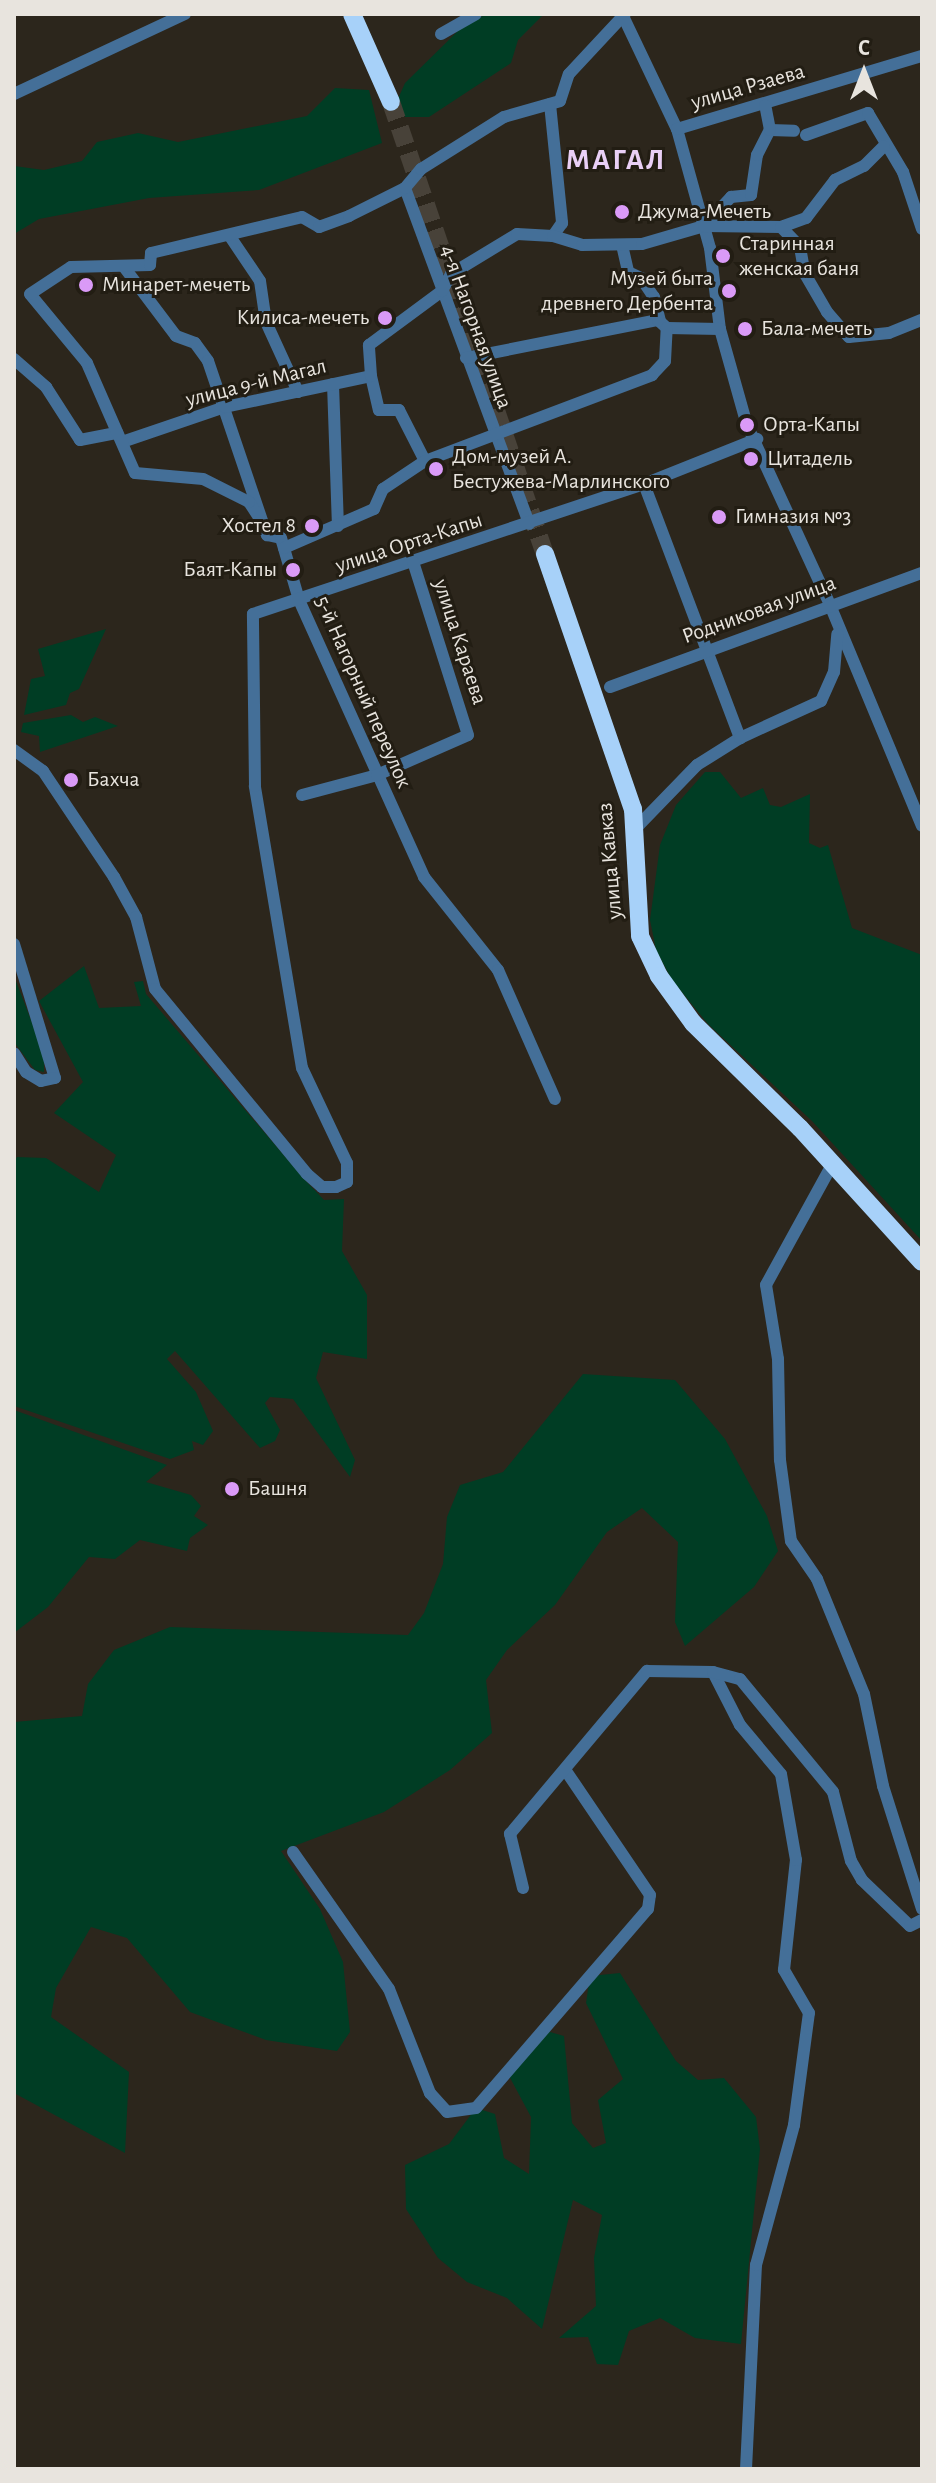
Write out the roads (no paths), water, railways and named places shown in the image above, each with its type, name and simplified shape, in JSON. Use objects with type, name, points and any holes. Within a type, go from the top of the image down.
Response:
[{"type":"highway","points":[[352,14],[391,102]]},
{"type":"highway","name":"улица Кавказ","points":[[545,554],[624,777],[635,829],[640,936],[659,976],[693,1023],[833,1163],[922,1262]]},
{"type":"street","points":[[14,94],[185,14]]},
{"type":"street","points":[[441,34],[476,14]]},
{"type":"street","points":[[262,522],[249,502],[203,479],[135,473],[87,363],[30,294],[71,267],[150,265],[151,253],[302,217],[319,227],[405,188],[421,169],[487,126],[518,110],[560,101],[569,74],[624,15],[677,129],[704,226],[720,329],[747,425],[757,439],[830,605],[836,627],[922,826]]},
{"type":"street","name":"улица Рзаева","points":[[677,129],[922,56]]},
{"type":"street","points":[[550,104],[562,223],[553,236]]},
{"type":"street","points":[[704,226],[731,197],[751,195],[757,155],[770,130],[765,105]]},
{"type":"street","points":[[770,130],[800,133],[868,113],[884,146],[903,172],[922,229]]},
{"type":"street","points":[[425,461],[399,410],[379,410],[371,376],[369,345],[442,291],[451,274],[517,234],[553,236],[582,245],[622,245],[642,244],[704,226],[781,227],[806,218],[835,180],[864,166],[884,146]]},
{"type":"street","name":"4-я Нагорная улица","points":[[405,188],[493,434],[529,524]]},
{"type":"street","points":[[781,227],[794,235],[805,274],[827,312],[849,337],[889,333],[922,320]]},
{"type":"street","points":[[229,235],[260,281],[266,322],[298,392]]},
{"type":"street","points":[[284,548],[374,509],[383,489],[425,461],[652,375],[665,361],[664,324],[654,297],[641,278],[628,272],[622,245]]},
{"type":"street","name":"5-й Нагорный переулок","points":[[124,267],[176,336],[195,343],[208,361],[267,535],[281,538],[299,600],[429,888],[448,902],[498,970],[555,1099]]},
{"type":"street","points":[[466,358],[580,339],[609,326],[664,324],[720,329]]},
{"type":"street","name":"улица 9-й Магал","points":[[14,359],[46,387],[80,440],[120,437],[225,407],[371,376]]},
{"type":"street","points":[[333,384],[338,526]]},
{"type":"street","name":"улица Орта-Капы","points":[[14,750],[43,771],[114,877],[136,917],[155,989],[307,1174],[322,1187],[336,1187],[347,1182],[347,1163],[302,1068],[255,786],[253,614],[529,524],[644,484],[757,439]]},
{"type":"street","points":[[644,484],[704,652],[740,738]]},
{"type":"street","name":"улица Караева","points":[[377,775],[468,735],[413,562]]},
{"type":"street","name":"Родниковая улица","points":[[610,687],[922,573]]},
{"type":"street","points":[[635,829],[697,765],[740,738],[821,701],[834,672],[836,627]]},
{"type":"street","points":[[302,795],[377,775]]},
{"type":"street","points":[[14,944],[55,1078],[41,1081],[26,1072],[14,1053]]},
{"type":"street","points":[[833,1163],[766,1285],[778,1359],[780,1460],[791,1541],[817,1579],[864,1694],[883,1786],[922,1909]]},
{"type":"street","points":[[523,1888],[510,1834],[647,1671],[713,1672],[740,1679],[785,1729],[833,1792],[851,1861],[862,1880],[910,1926],[921,1924]]},
{"type":"street","points":[[713,1672],[740,1725],[781,1774],[796,1860],[784,1970],[809,2013],[794,2125],[756,2265],[746,2469]]},
{"type":"street","points":[[293,1852],[389,1989],[430,2093],[447,2112],[476,2108],[648,1909],[650,1895],[566,1771]]},
{"type":"tunnel","points":[[391,102],[545,554]]},
{"type":"place","name":"Джума-Мечеть","points":[[622,212]]},
{"type":"place","name":"Старинная женская баня","points":[[723,256]]},
{"type":"place","name":"Минарет-мечеть","points":[[86,285]]},
{"type":"place","name":"Музей быта древнего Дербента","points":[[729,291]]},
{"type":"place","name":"Килиса-мечеть","points":[[385,318]]},
{"type":"place","name":"Бала-мечеть","points":[[745,329]]},
{"type":"place","name":"Орта-Капы","points":[[747,425]]},
{"type":"place","name":"Цитадель","points":[[751,459]]},
{"type":"place","name":"Дом-музей А. Бестужева-Марлинского","points":[[436,469]]},
{"type":"place","name":"Гимназия №3","points":[[719,517]]},
{"type":"place","name":"Хостел 8","points":[[312,526]]},
{"type":"place","name":"Баят-Капы","points":[[293,570]]},
{"type":"place","name":"Бахча","points":[[71,780]]},
{"type":"place","name":"Башня","points":[[232,1489]]},
{"type":"district","name":"МАГАЛ","points":[[616,160]]}]
